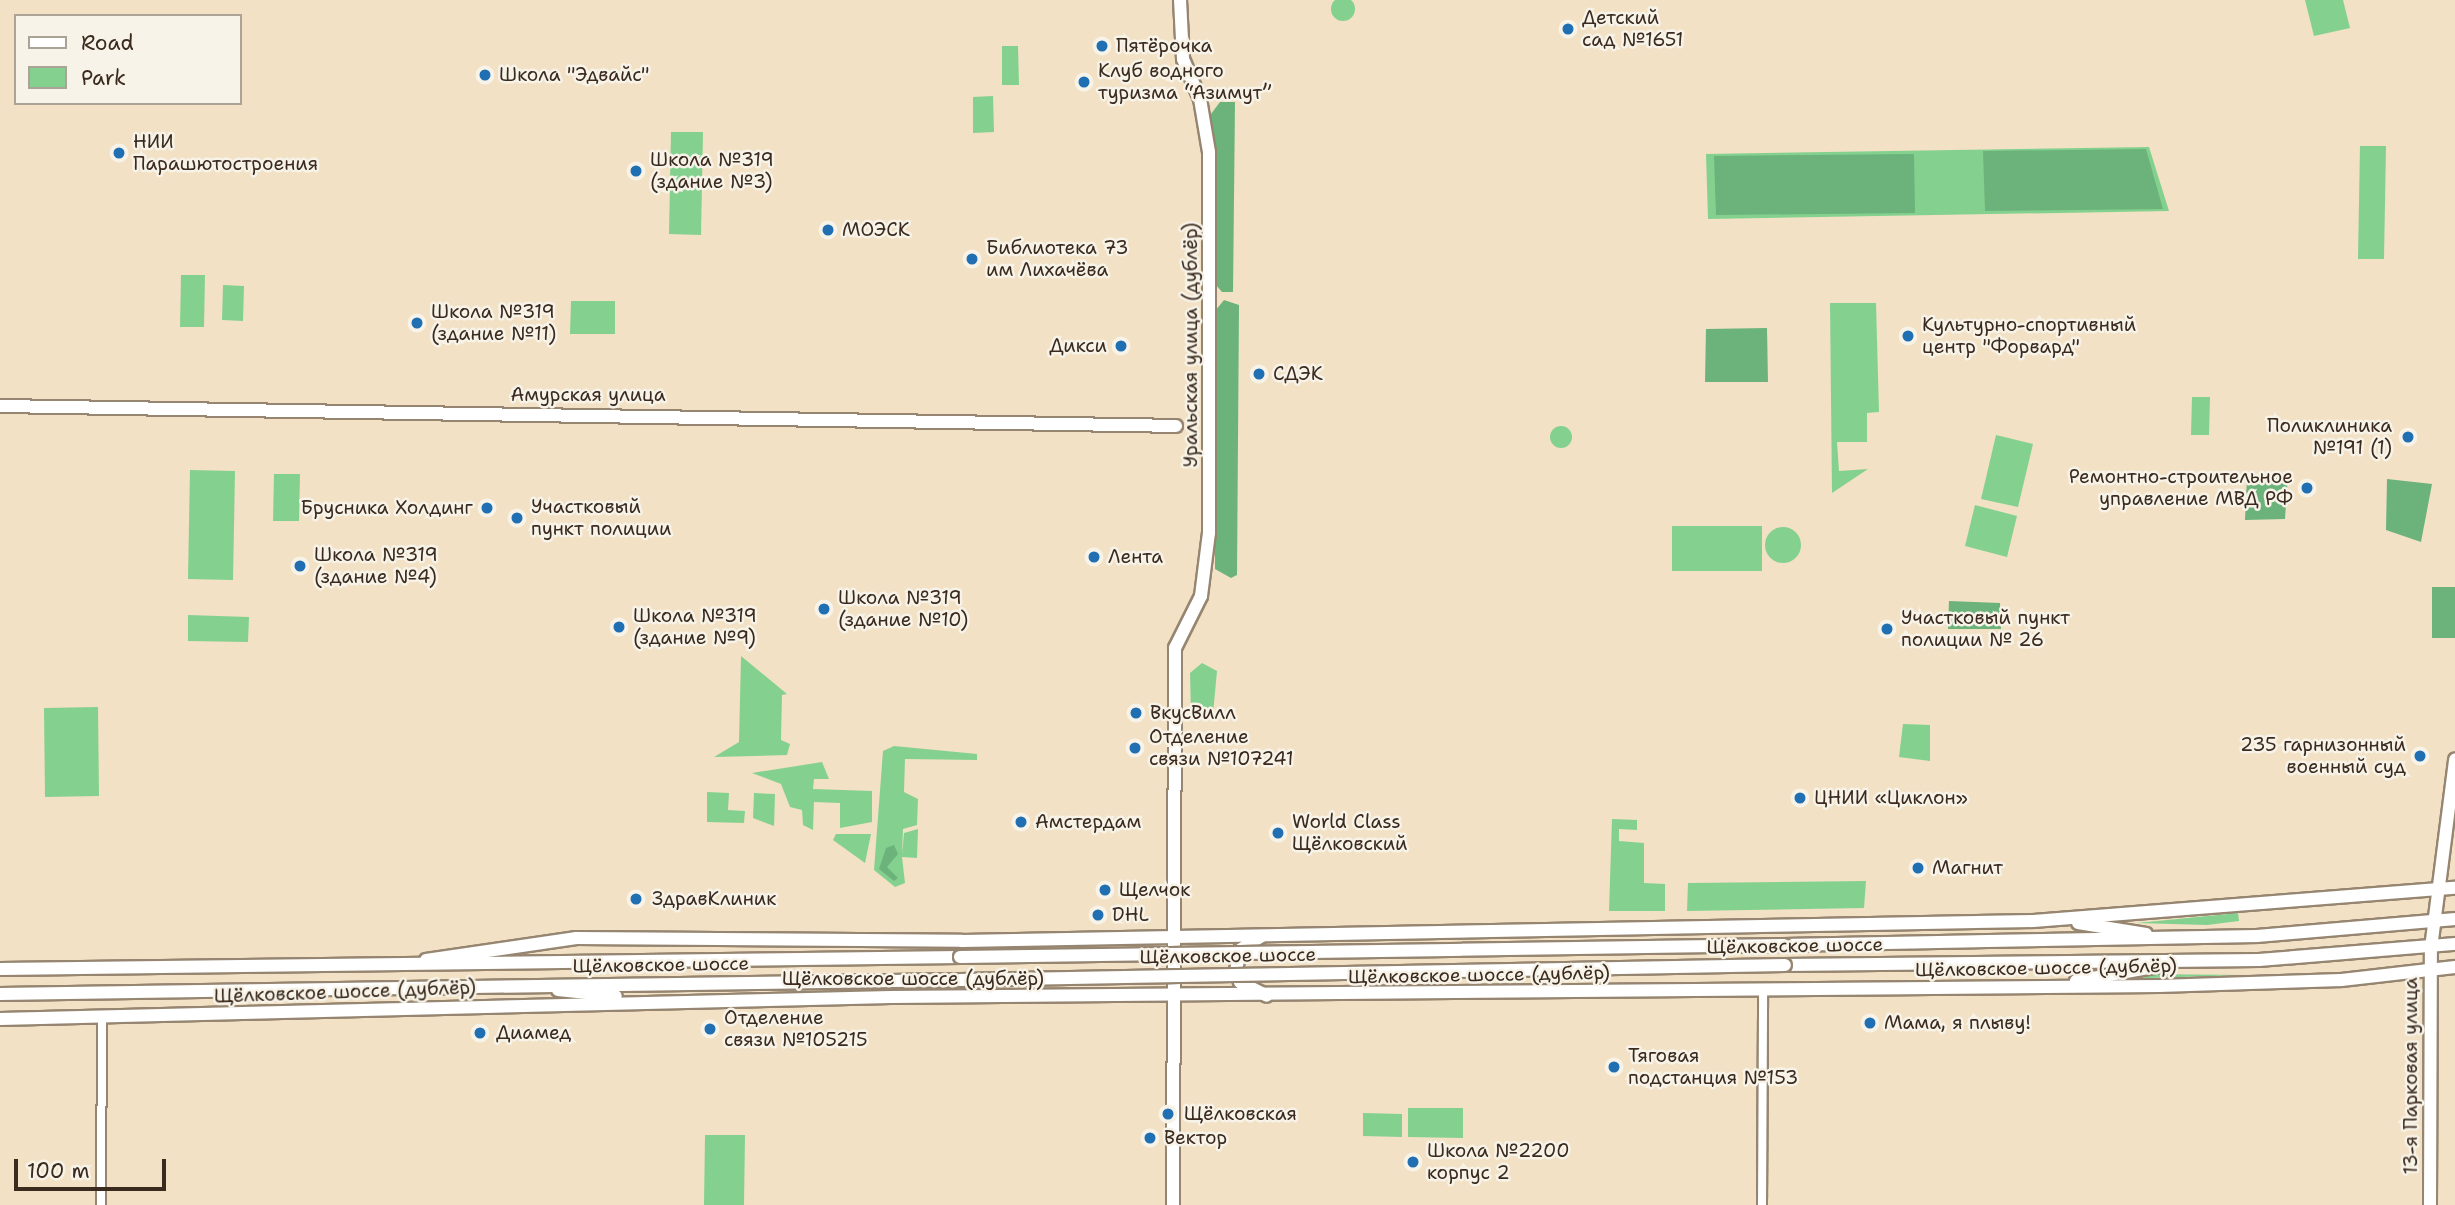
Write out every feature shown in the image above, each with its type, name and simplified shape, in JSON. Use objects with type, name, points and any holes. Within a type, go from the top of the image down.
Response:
[{"type":"main road","name":"Уральская улица (дублёр)","points":[[1174,935],[1175,649],[1201,596],[1209,519],[1209,152],[1180,38],[1180,0]]},
{"type":"main road","name":"Амурская улица","points":[[0,406],[1176,426]]},
{"type":"main road","name":"13-я Парковая улица","points":[[2430,1205],[2432,923],[2455,760]]},
{"type":"main road","name":"Щёлковское шоссе (дублёр)","points":[[412,963],[576,938],[1266,935],[2033,920],[2455,888]]},
{"type":"main road","name":"Щёлковское шоссе","points":[[0,969],[2185,938],[2432,923],[2455,919]]},
{"type":"main road","points":[[2033,920],[2185,938]]},
{"type":"main road","points":[[1172,1205],[1174,935]]},
{"type":"main road","points":[[1266,935],[1240,950],[1236,971],[1240,982],[1270,998]]},
{"type":"main road","name":"Щёлковское шоссе","points":[[0,994],[1785,965],[2190,961],[2431,948],[2455,943]]},
{"type":"main road","points":[[2045,986],[2190,961]]},
{"type":"main road","name":"Щёлковское шоссе (дублёр)","points":[[0,1019],[676,1002],[1270,998],[2262,984],[2455,967]]},
{"type":"main road","points":[[521,987],[676,1002]]},
{"type":"street","points":[[1762,1205],[1763,990]]},
{"type":"street","points":[[101,1205],[102,1018]]},
{"type":"green space","points":[[1338,-1],[1348,-1],[1354,5],[1354,13],[1347,20],[1339,20],[1332,13],[1332,5]]},
{"type":"green space","points":[[2305,0],[2343,0],[2350,28],[2314,36]]},
{"type":"green space","points":[[1002,46],[1018,46],[1019,85],[1002,85]]},
{"type":"green space","points":[[993,96],[994,132],[973,133],[973,97]]},
{"type":"green space","points":[[1220,102],[1235,102],[1233,292],[1222,292],[1216,285],[1211,114]]},
{"type":"green space","points":[[671,132],[703,132],[701,235],[669,234]]},
{"type":"green space","points":[[2360,146],[2386,146],[2384,259],[2358,259]]},
{"type":"green space","points":[[2149,147],[2169,211],[1708,219],[1706,154]]},
{"type":"green space","points":[[2146,149],[2163,209],[1985,211],[1983,151]]},
{"type":"green space","points":[[1914,154],[1915,213],[1716,215],[1714,156]]},
{"type":"green space","points":[[181,275],[205,275],[204,327],[180,327]]},
{"type":"green space","points":[[223,285],[244,286],[243,321],[222,320]]},
{"type":"green space","points":[[1224,300],[1239,305],[1237,575],[1231,578],[1215,569],[1215,311]]},
{"type":"green space","points":[[571,301],[615,301],[615,334],[570,334]]},
{"type":"green space","points":[[1830,303],[1876,303],[1879,412],[1867,413],[1867,442],[1837,442],[1839,471],[1868,469],[1832,493]]},
{"type":"green space","points":[[1767,328],[1768,382],[1705,382],[1706,329]]},
{"type":"green space","points":[[2192,397],[2210,397],[2209,435],[2191,435]]},
{"type":"green space","points":[[1561,426],[1569,429],[1572,437],[1569,445],[1561,448],[1553,445],[1550,437],[1553,429]]},
{"type":"green space","points":[[1996,435],[2033,444],[2018,507],[1981,499]]},
{"type":"green space","points":[[190,470],[235,471],[233,580],[188,579]]},
{"type":"green space","points":[[274,474],[300,474],[299,521],[273,521]]},
{"type":"green space","points":[[2288,474],[2285,519],[2245,520],[2247,478]]},
{"type":"green space","points":[[2387,479],[2432,484],[2421,542],[2386,530]]},
{"type":"green space","points":[[1975,505],[2017,516],[2007,557],[1965,546]]},
{"type":"green space","points":[[1672,526],[1762,526],[1762,571],[1672,571]]},
{"type":"green space","points":[[1783,527],[1796,532],[1801,545],[1796,558],[1783,563],[1770,558],[1765,545],[1770,532]]},
{"type":"green space","points":[[2432,587],[2455,587],[2455,638],[2432,638]]},
{"type":"green space","points":[[1949,601],[2000,603],[2001,629],[1948,629]]},
{"type":"green space","points":[[188,615],[249,617],[248,642],[188,641]]},
{"type":"green space","points":[[741,656],[787,694],[782,695],[781,740],[790,744],[787,755],[714,757],[739,742]]},
{"type":"green space","points":[[1202,663],[1217,671],[1213,714],[1191,713],[1190,673]]},
{"type":"green space","points":[[98,707],[99,796],[45,797],[44,708]]},
{"type":"green space","points":[[1903,724],[1930,725],[1930,761],[1899,757]]},
{"type":"green space","points":[[894,746],[977,754],[977,760],[905,759],[904,792],[918,799],[917,825],[903,829],[902,855],[904,833],[918,829],[917,858],[902,857],[905,883],[895,887],[874,870],[883,751]]},
{"type":"green space","points":[[822,762],[829,779],[814,779],[813,789],[872,791],[872,822],[840,828],[840,803],[814,802],[813,830],[803,825],[802,810],[790,807],[781,784],[752,773]]},
{"type":"green space","points":[[707,792],[729,793],[728,810],[745,811],[744,823],[707,822]]},
{"type":"green space","points":[[754,793],[775,794],[774,826],[753,818]]},
{"type":"green space","points":[[1612,819],[1637,820],[1637,830],[1619,829],[1619,841],[1644,843],[1644,883],[1665,884],[1665,911],[1609,911]]},
{"type":"green space","points":[[836,834],[871,834],[865,863],[833,840]]},
{"type":"green space","points":[[894,845],[898,854],[887,867],[898,878],[894,881],[879,869],[886,848]]},
{"type":"green space","points":[[1866,881],[1864,908],[1687,911],[1688,883]]},
{"type":"green space","points":[[2238,913],[2239,921],[2207,925],[2137,923]]},
{"type":"green space","points":[[2135,974],[2247,975],[2117,979]]},
{"type":"green space","points":[[1408,1108],[1463,1108],[1463,1138],[1408,1137]]},
{"type":"green space","points":[[1363,1113],[1402,1114],[1402,1137],[1363,1136]]},
{"type":"green space","points":[[705,1135],[745,1135],[744,1205],[704,1205]]},
{"type":"place","name":"Детский сад №1651","points":[[1568,29]]},
{"type":"place","name":"Пятёрочка","points":[[1102,46]]},
{"type":"place","name":"Школа \"Эдвайс\"","points":[[485,75]]},
{"type":"place","name":"Клуб водного туризма “Азимут”","points":[[1084,82]]},
{"type":"place","name":"НИИ Парашютостроения","points":[[119,153]]},
{"type":"place","name":"Школа №319 (здание №3)","points":[[636,171]]},
{"type":"place","name":"МОЭСК","points":[[828,230]]},
{"type":"place","name":"Библиотека 73 им Лихачёва","points":[[972,259]]},
{"type":"place","name":"Школа №319 (здание №11)","points":[[417,323]]},
{"type":"place","name":"Культурно-спортивный центр \"Форвард\"","points":[[1908,336]]},
{"type":"place","name":"Дикси","points":[[1121,346]]},
{"type":"place","name":"СДЭК","points":[[1259,374]]},
{"type":"place","name":"Поликлиника №191 (1)","points":[[2408,437]]},
{"type":"place","name":"Ремонтно-строительное управление МВД РФ","points":[[2307,488]]},
{"type":"place","name":"Брусника Холдинг","points":[[487,508]]},
{"type":"place","name":"Участковый пункт полиции","points":[[517,518]]},
{"type":"place","name":"Лента","points":[[1094,557]]},
{"type":"place","name":"Школа №319 (здание №4)","points":[[300,566]]},
{"type":"place","name":"Школа №319 (здание №10)","points":[[824,609]]},
{"type":"place","name":"Школа №319 (здание №9)","points":[[619,627]]},
{"type":"place","name":"Участковый пункт полиции № 26","points":[[1887,629]]},
{"type":"place","name":"ВкусВилл","points":[[1136,713]]},
{"type":"place","name":"Отделение связи №107241","points":[[1135,748]]},
{"type":"place","name":"235 гарнизонный военный суд","points":[[2420,756]]},
{"type":"place","name":"ЦНИИ «Циклон»","points":[[1800,798]]},
{"type":"place","name":"Амстердам","points":[[1021,822]]},
{"type":"place","name":"World Class Щёлковский","points":[[1278,833]]},
{"type":"place","name":"Магнит","points":[[1918,868]]},
{"type":"place","name":"Щелчок","points":[[1105,890]]},
{"type":"place","name":"ЗдравКлиник","points":[[636,899]]},
{"type":"place","name":"DHL","points":[[1098,915]]},
{"type":"place","name":"Мама, я плыву!","points":[[1870,1023]]},
{"type":"place","name":"Отделение связи №105215","points":[[710,1029]]},
{"type":"place","name":"Диамед","points":[[480,1033]]},
{"type":"place","name":"Тяговая подстанция №153","points":[[1614,1067]]},
{"type":"place","name":"Щёлковская","points":[[1168,1114]]},
{"type":"place","name":"Вектор","points":[[1150,1138]]},
{"type":"place","name":"Школа №2200 корпус 2","points":[[1413,1162]]}]
